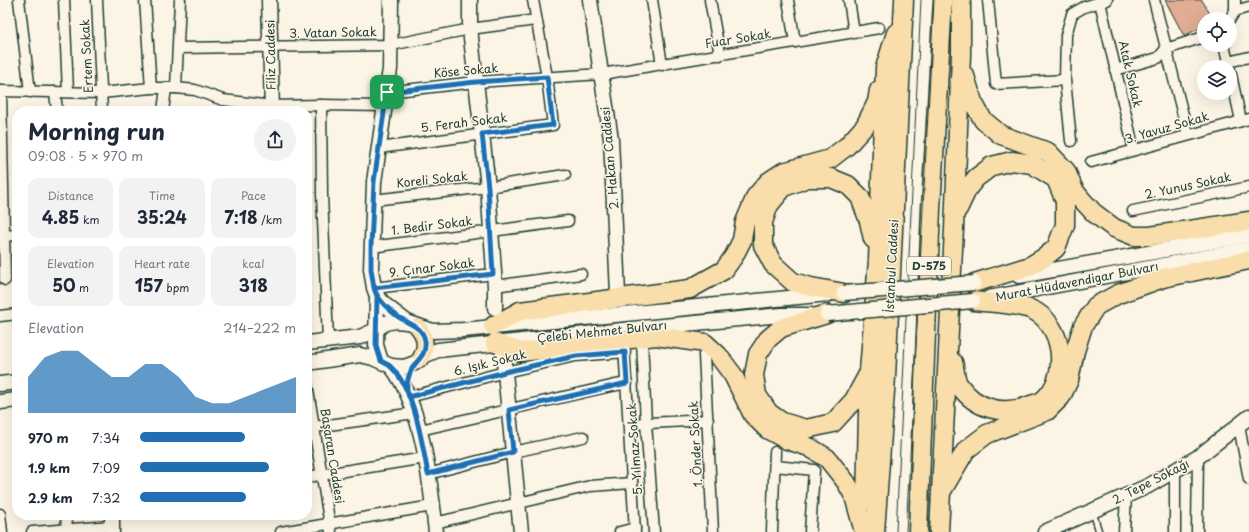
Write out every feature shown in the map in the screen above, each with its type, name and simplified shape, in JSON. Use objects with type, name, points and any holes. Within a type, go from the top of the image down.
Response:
[{"type":"highway","name":"D-575","points":[[918,532],[931,209],[943,0]]},
{"type":"highway","points":[[939,532],[954,229],[961,55],[961,0]]},
{"type":"highway","points":[[865,532],[854,496],[846,482],[827,458],[809,447],[786,440],[767,429],[753,415],[733,375],[718,355],[705,343],[656,336],[521,352],[497,341],[520,311],[690,290],[724,270],[734,256],[742,240],[745,222],[756,196],[768,182],[783,172],[830,159],[847,146],[865,126],[876,102],[904,4]]},
{"type":"highway","name":"İstanbul Caddesi","points":[[876,532],[886,377],[904,4]]},
{"type":"highway","points":[[961,55],[966,84],[973,102],[983,120],[1001,136],[1048,152],[1066,171],[1074,190],[1082,200],[1094,213],[1114,228],[1134,236],[1150,236],[1249,221]]},
{"type":"highway","points":[[865,532],[869,371],[878,260],[885,68]]},
{"type":"highway","points":[[954,229],[959,205],[968,188],[976,178],[992,166],[1012,162],[1032,164],[1056,179],[1065,201],[1065,225],[1056,248],[1030,266],[974,283]]},
{"type":"highway","points":[[844,293],[811,288],[793,282],[773,264],[763,244],[763,222],[769,205],[784,187],[807,178],[831,178],[848,185],[860,197],[869,221],[878,260]]},
{"type":"highway","points":[[941,492],[966,450],[987,434],[1047,411],[1061,397],[1069,380],[1075,351],[1083,326],[1096,306],[1118,294],[1163,278],[1249,260]]},
{"type":"highway","points":[[949,336],[958,384],[979,405],[994,410],[1018,410],[1041,401],[1054,388],[1059,369],[1060,347],[1046,320],[1030,309],[1004,304],[973,301]]},
{"type":"highway","points":[[827,314],[781,328],[768,339],[758,354],[754,374],[758,395],[769,413],[782,422],[806,429],[833,423],[854,400],[869,371]]},
{"type":"main road","name":"Filiz Caddesi","points":[[269,0],[272,106]]},
{"type":"main road","points":[[391,0],[390,69],[374,182],[373,200],[371,269],[375,292],[376,345],[386,364],[400,379],[408,394],[415,413],[420,430],[428,474],[435,527]]},
{"type":"main road","points":[[470,0],[470,29],[488,187],[495,308]]},
{"type":"main road","name":"2. Hakan Caddesi","points":[[590,0],[612,139],[618,294]]},
{"type":"main road","name":"Murat Hüdavendigar Bulvarı","points":[[903,288],[974,283],[1249,235]]},
{"type":"main road","name":"Murat Hüdavendigar Bulvarı","points":[[904,307],[973,301],[1249,249]]},
{"type":"main road","name":"Çelebi Mehmet Bulvarı","points":[[312,362],[360,355],[373,358],[386,364],[404,367],[438,350],[844,293],[903,288]]},
{"type":"main road","points":[[375,292],[385,305],[424,334],[425,351],[411,372],[408,394]]},
{"type":"main road","name":"Çelebi Mehmet Bulvarı","points":[[312,343],[360,337],[376,330],[385,323],[396,321],[434,331],[497,341],[782,315],[827,314],[904,307]]},
{"type":"main road","points":[[497,341],[505,372],[521,532]]},
{"type":"main road","points":[[0,384],[12,383]]},
{"type":"main road","points":[[0,402],[12,401]]},
{"type":"main road","name":"2. Tepe Sokağı","points":[[1045,532],[1148,486],[1198,457],[1244,422]]},
{"type":"street","points":[[19,0],[30,92]]},
{"type":"street","points":[[64,0],[68,92]]},
{"type":"street","name":"Ertem Sokak","points":[[97,0],[102,106]]},
{"type":"street","points":[[145,0],[151,88]]},
{"type":"street","points":[[176,88],[180,0]]},
{"type":"street","points":[[532,0],[547,77]]},
{"type":"street","points":[[652,0],[662,64]]},
{"type":"street","points":[[710,0],[720,55]]},
{"type":"street","points":[[788,0],[795,42]]},
{"type":"street","points":[[849,0],[854,33]]},
{"type":"street","points":[[988,0],[996,84],[1065,80]]},
{"type":"street","points":[[1154,0],[1188,135]]},
{"type":"street","points":[[1233,12],[1235,0]]},
{"type":"street","points":[[1071,141],[1065,80],[1066,35],[1072,14],[1084,7],[1104,1]]},
{"type":"street","name":"Atak Sokak","points":[[1104,1],[1115,70],[1134,150]]},
{"type":"street","points":[[1237,13],[1249,7]]},
{"type":"street","name":"3. Vatan Sokak","points":[[179,48],[391,45],[470,29],[536,20]]},
{"type":"street","name":"Fuar Sokak","points":[[602,74],[879,28]]},
{"type":"street","points":[[1115,70],[1158,58],[1166,49],[1197,39]]},
{"type":"street","points":[[1237,63],[1249,57]]},
{"type":"street","name":"Köse Sokak","points":[[387,92],[476,82],[602,74]]},
{"type":"street","name":"5. Ferah Sokak","points":[[379,148],[553,125],[547,77]]},
{"type":"street","points":[[5,280],[2,236],[1,91],[101,93],[151,88],[176,88],[195,90],[223,100],[260,106]]},
{"type":"street","points":[[164,106],[166,88]]},
{"type":"street","points":[[55,92],[56,106]]},
{"type":"street","points":[[1237,94],[1245,120]]},
{"type":"street","points":[[223,100],[223,106]]},
{"type":"street","points":[[321,105],[322,195],[328,341]]},
{"type":"street","points":[[305,106],[384,106]]},
{"type":"street","name":"3. Yavuz Sokak","points":[[1091,162],[1245,120]]},
{"type":"street","name":"Koreli Sokak","points":[[373,200],[488,187],[565,175]]},
{"type":"street","name":"2. Yunus Sokak","points":[[1133,211],[1249,187]]},
{"type":"street","name":"1. Bedir Sokak","points":[[371,246],[568,221]]},
{"type":"street","points":[[2,236],[12,235]]},
{"type":"street","name":"9. Çınar Sokak","points":[[375,292],[494,280],[581,274]]},
{"type":"street","points":[[0,316],[12,315]]},
{"type":"street","name":"5. Yılmaz Sokak","points":[[642,341],[654,532]]},
{"type":"street","points":[[620,532],[635,530],[624,342]]},
{"type":"street","name":"6. Işık Sokak","points":[[408,394],[576,356],[625,352]]},
{"type":"street","name":"1. Önder Sokak","points":[[704,355],[714,532]]},
{"type":"street","points":[[420,430],[627,383]]},
{"type":"street","points":[[312,428],[415,413]]},
{"type":"street","points":[[629,424],[708,420]]},
{"type":"street","points":[[1244,422],[1249,479]]},
{"type":"street","name":"Başaran Caddesi","points":[[312,432],[322,475],[330,528]]},
{"type":"street","points":[[428,474],[513,452],[583,437]]},
{"type":"street","points":[[772,532],[775,452]]},
{"type":"street","points":[[1197,532],[1198,457]]},
{"type":"street","points":[[312,476],[425,458]]},
{"type":"street","points":[[775,466],[814,470],[810,532]]},
{"type":"street","points":[[1175,470],[1175,532]]},
{"type":"street","points":[[435,527],[590,486],[632,483]]},
{"type":"street","points":[[1124,532],[1126,496]]},
{"type":"street","points":[[281,532],[330,528],[432,506]]},
{"type":"street","points":[[0,514],[2,532]]},
{"type":"street","points":[[66,520],[67,530]]},
{"type":"street","points":[[32,532],[67,530],[112,524]]},
{"type":"lane","points":[[1093,511],[1099,532]]},
{"type":"building","points":[[1165,0],[1202,0],[1209,12],[1197,12],[1197,30],[1184,36]]},
{"type":"tram line","points":[[896,532],[921,0]]},
{"type":"tram line","points":[[906,532],[934,0]]},
{"type":"route","points":[[387,92],[374,182],[371,246],[371,269],[374,288],[377,296],[376,345],[381,361],[391,366],[400,379],[409,397],[420,430],[428,474],[513,452],[509,410],[627,383],[625,352],[576,356],[505,372],[409,397],[406,391],[408,379],[416,363],[425,351],[424,334],[418,327],[397,316],[385,305],[377,296],[374,288],[493,274],[488,187],[482,134],[553,125],[547,77],[476,82],[387,92]]}]
